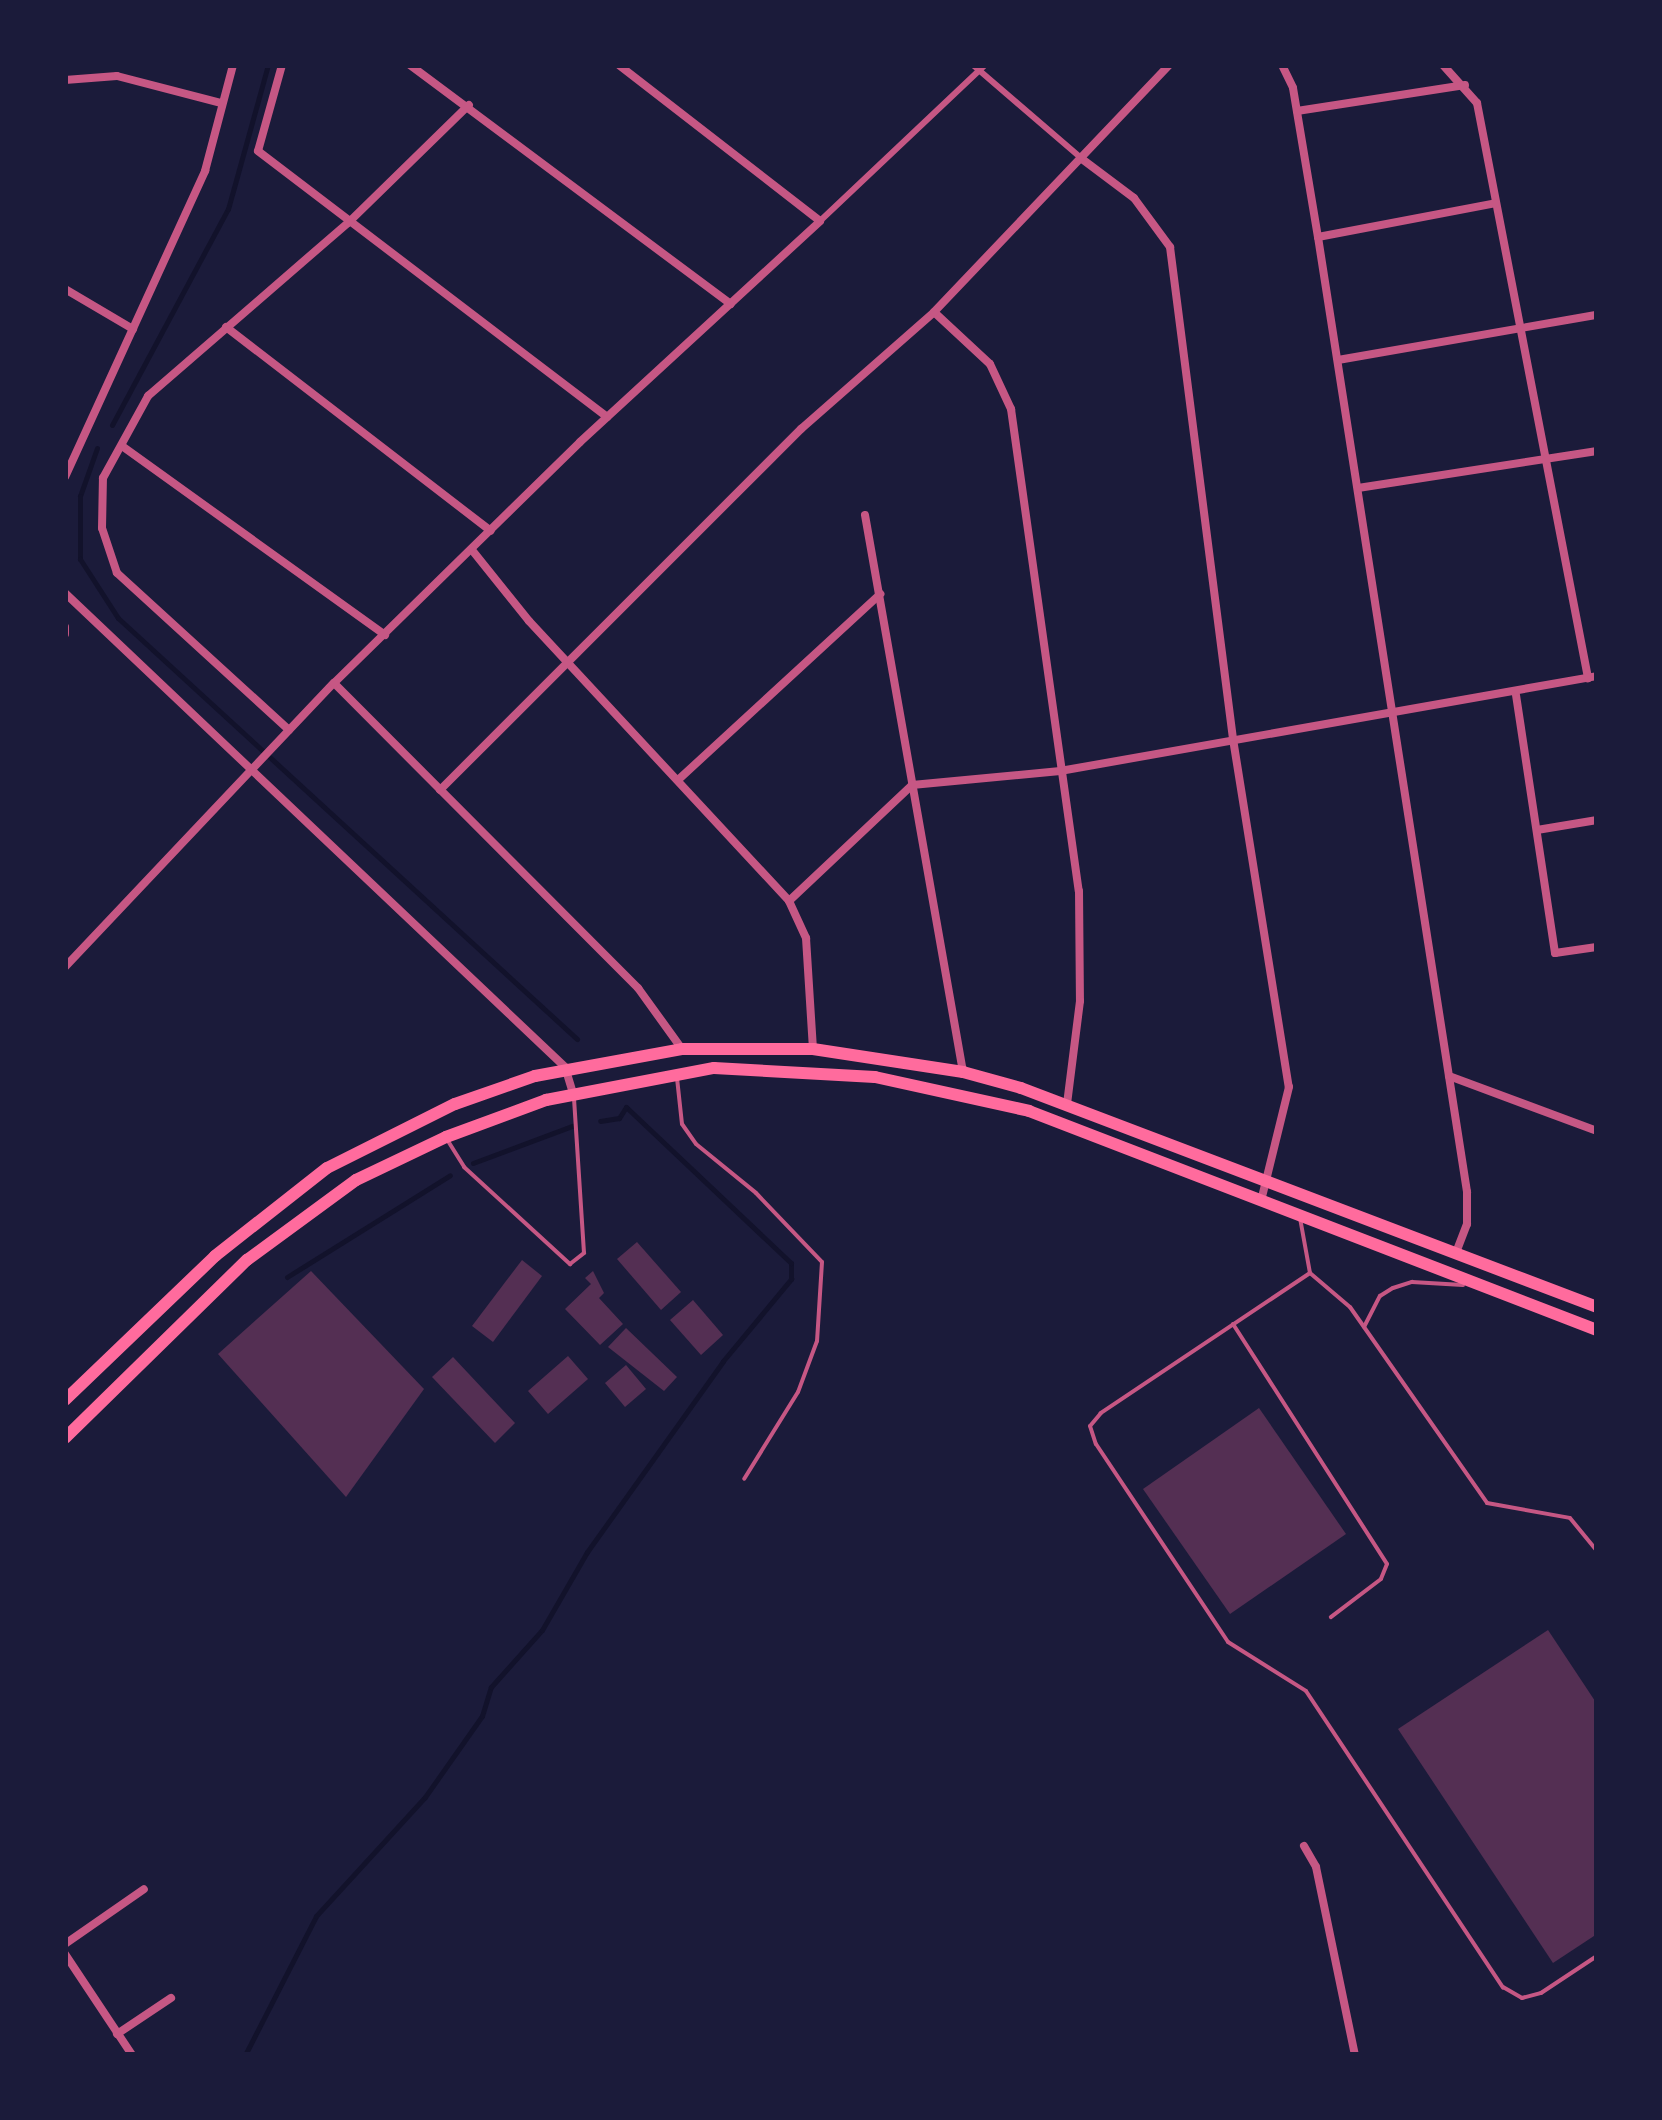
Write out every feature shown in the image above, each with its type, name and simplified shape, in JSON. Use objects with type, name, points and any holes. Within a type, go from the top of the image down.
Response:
[{"type":"highway","points":[[65,1400],[303,1182],[455,1104],[566,1067],[682,1048],[813,1048],[963,1072],[1067,1104],[1597,1306]]},
{"type":"highway","points":[[65,1438],[258,1251],[356,1180],[446,1136],[573,1093],[676,1074],[760,1067],[909,1083],[1029,1111],[1597,1330]]},
{"type":"street","points":[[65,477],[205,171],[233,65]]},
{"type":"street","points":[[282,65],[258,152],[607,417]]},
{"type":"street","points":[[410,65],[470,105],[731,304]]},
{"type":"street","points":[[619,65],[820,222]]},
{"type":"street","points":[[440,790],[801,430],[934,312],[1169,65]]},
{"type":"street","points":[[1282,65],[1297,111],[1318,236],[1467,1192],[1467,1224],[1456,1252]]},
{"type":"street","points":[[789,901],[912,785],[1060,771],[1393,712],[1516,695],[1592,677],[1545,459],[1477,104],[1465,85],[1444,65]]},
{"type":"street","points":[[65,967],[258,769],[288,730],[334,683],[607,417],[820,222],[979,67],[1082,159],[1134,198],[1170,247],[1233,739],[1289,1087],[1269,1181],[1261,1200]]},
{"type":"street","points":[[65,80],[116,76],[221,103]]},
{"type":"street","points":[[1297,111],[1465,85]]},
{"type":"street","points":[[288,730],[116,573],[102,528],[103,478],[148,396],[348,224],[470,105]]},
{"type":"street","points":[[1318,236],[1496,203]]},
{"type":"street","points":[[65,288],[133,329]]},
{"type":"street","points":[[934,312],[990,364],[1011,410],[1079,891],[1080,1001],[1067,1104]]},
{"type":"street","points":[[1338,360],[1597,315]]},
{"type":"street","points":[[226,327],[491,531]]},
{"type":"street","points":[[122,446],[385,635]]},
{"type":"street","points":[[1358,488],[1597,451]]},
{"type":"street","points":[[865,515],[963,1072]]},
{"type":"street","points":[[472,550],[567,660],[789,901],[806,938],[813,1048]]},
{"type":"street","points":[[65,592],[258,769],[566,1067],[573,1093]]},
{"type":"street","points":[[678,780],[880,594]]},
{"type":"street","points":[[334,683],[638,988],[682,1048]]},
{"type":"street","points":[[1516,695],[1556,952],[1597,947]]},
{"type":"street","points":[[1537,830],[1597,820]]},
{"type":"street","points":[[1449,1076],[1597,1130]]},
{"type":"street","points":[[1304,1846],[1316,1867],[1356,2055]]},
{"type":"street","points":[[65,1944],[144,1889]]},
{"type":"street","points":[[65,1954],[132,2055]]},
{"type":"street","points":[[117,2034],[171,1998]]},
{"type":"lane","points":[[676,1074],[682,1124],[696,1144],[756,1193],[822,1262],[817,1340],[798,1392],[744,1479]]},
{"type":"lane","points":[[446,1136],[464,1167],[570,1264],[584,1253],[573,1093]]},
{"type":"lane","points":[[1300,1216],[1310,1273],[1364,1326],[1487,1502],[1570,1518],[1597,1551]]},
{"type":"lane","points":[[1310,1273],[1101,1413],[1090,1426],[1096,1444],[1228,1642],[1306,1691],[1503,1988],[1522,1998],[1541,1993],[1597,1956]]},
{"type":"lane","points":[[1364,1326],[1380,1296],[1393,1288],[1412,1282],[1476,1286]]},
{"type":"lane","points":[[1232,1324],[1386,1564],[1381,1579],[1331,1618]]},
{"type":"building","points":[[637,1242],[681,1292],[661,1310],[617,1259]]},
{"type":"building","points":[[522,1260],[542,1276],[493,1342],[472,1326]]},
{"type":"building","points":[[311,1271],[424,1389],[346,1497],[218,1354]]},
{"type":"building","points":[[593,1271],[604,1293],[599,1298],[623,1324],[600,1345],[565,1309],[591,1284],[585,1278]]},
{"type":"building","points":[[693,1300],[723,1335],[701,1355],[670,1320]]},
{"type":"building","points":[[626,1328],[677,1377],[664,1391],[608,1347]]},
{"type":"building","points":[[568,1356],[588,1379],[548,1414],[528,1391]]},
{"type":"building","points":[[453,1357],[515,1423],[495,1443],[432,1377]]},
{"type":"building","points":[[626,1365],[646,1389],[625,1407],[605,1383]]},
{"type":"building","points":[[1259,1408],[1346,1534],[1230,1614],[1143,1489]]},
{"type":"building","points":[[1548,1630],[1597,1704],[1597,1934],[1553,1963],[1398,1729]]},
{"type":"waterway","points":[[112,425],[228,209],[268,65]]},
{"type":"waterway","points":[[97,448],[80,496],[80,559],[118,618],[577,1039]]},
{"type":"waterway","points":[[245,2055],[316,1916],[425,1797],[482,1716],[491,1687],[542,1630],[587,1552],[723,1361],[791,1279],[791,1263],[626,1107],[619,1118],[600,1121]]},
{"type":"waterway","points":[[473,1163],[572,1126]]},
{"type":"waterway","points":[[287,1277],[450,1175]]}]
